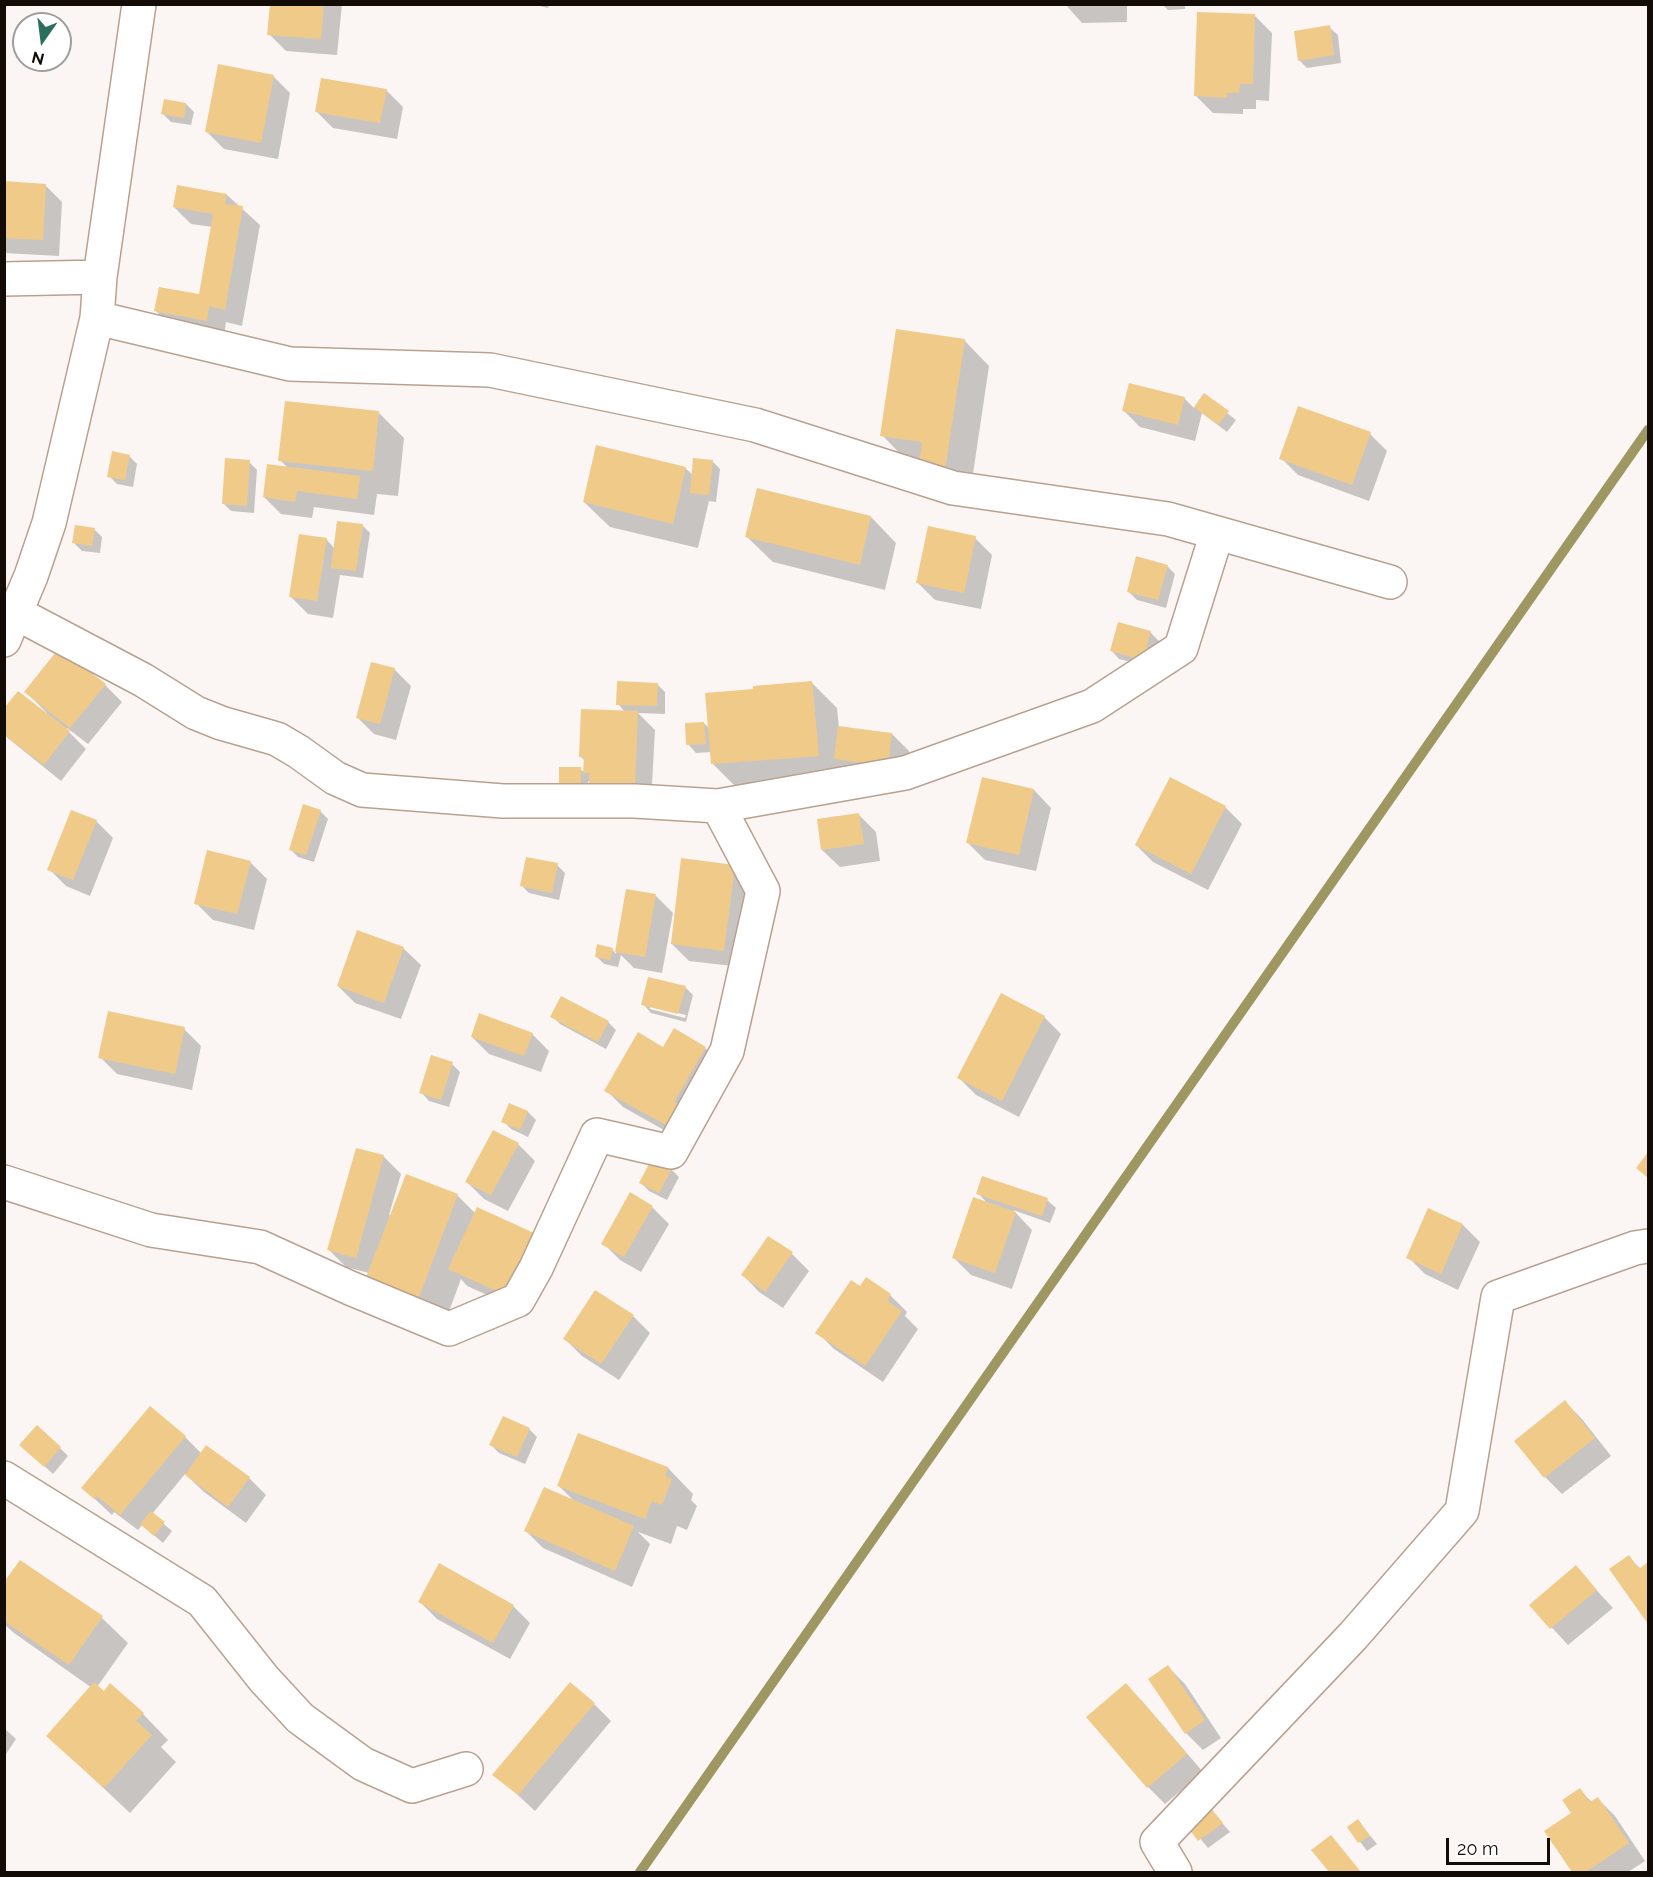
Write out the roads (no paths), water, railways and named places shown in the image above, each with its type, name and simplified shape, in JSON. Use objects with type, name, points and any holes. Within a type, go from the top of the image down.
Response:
[{"type":"street","points":[[139,4],[96,318],[49,523],[32,576],[10,627],[143,681],[196,713],[277,740],[299,752],[335,778],[362,790],[503,801],[635,801],[718,806],[905,773],[1092,706],[1181,648],[1217,533]]},
{"type":"street","points":[[4,279],[100,277]]},
{"type":"street","points":[[96,318],[290,364],[490,370],[755,425],[953,488],[1168,519],[1390,582]]},
{"type":"street","points":[[4,1182],[151,1230],[260,1247],[449,1329],[518,1300],[536,1268],[597,1135],[671,1152],[727,1051],[763,891],[718,806]]},
{"type":"street","points":[[1175,1872],[1157,1842],[1353,1636],[1462,1511],[1498,1298],[1648,1245]]},
{"type":"street","points":[[4,1478],[202,1601],[264,1679],[300,1718],[363,1764],[412,1786],[466,1769]]},
{"type":"waterway","points":[[640,1872],[1648,430]]}]
